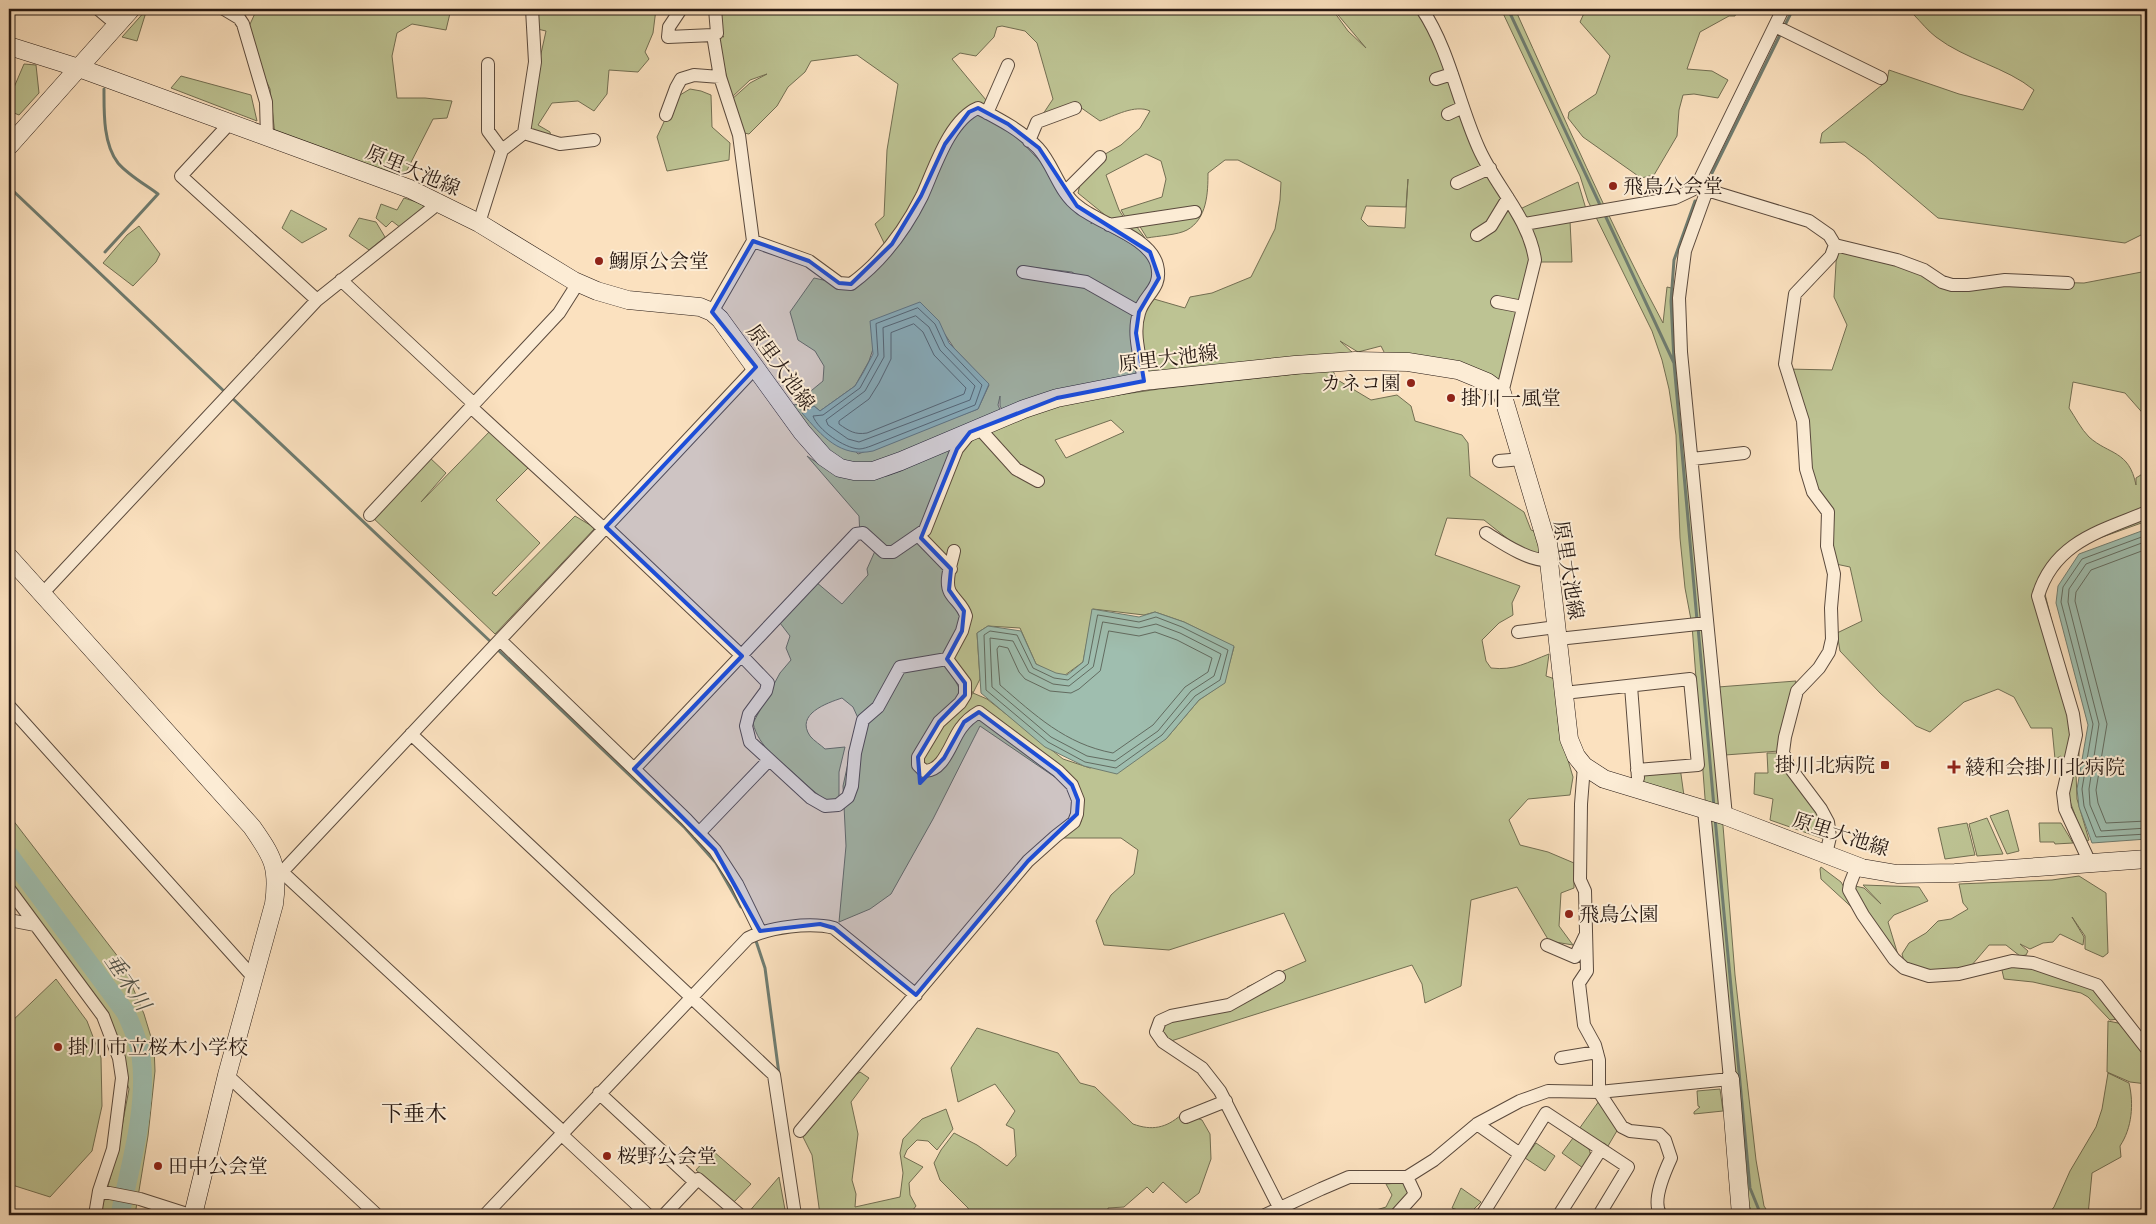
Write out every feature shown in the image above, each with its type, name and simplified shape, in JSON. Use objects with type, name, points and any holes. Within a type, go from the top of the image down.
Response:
[{"type":"main road","points":[[9,146],[131,9]]},
{"type":"main road","name":"原里大池線","points":[[9,46],[79,68],[410,189],[440,202],[479,223],[578,283],[597,291],[628,300],[692,306],[712,312],[720,319],[824,458],[840,468],[854,472],[873,471],[1024,408],[1056,398],[1144,381],[1295,365],[1355,361],[1408,362],[1458,370],[1487,382],[1502,393],[1547,544],[1569,739],[1576,756],[1584,766],[1604,779],[1715,813],[1857,866],[1897,874],[1954,873],[2147,859]]},
{"type":"main road","points":[[9,557],[252,827],[268,850],[279,875],[274,904],[191,1215]]},
{"type":"main road","points":[[1730,1079],[1741,1215]]},
{"type":"street","points":[[98,9],[117,25]]},
{"type":"street","points":[[224,9],[239,18],[242,24],[266,102],[267,136]]},
{"type":"street","points":[[479,223],[502,150],[524,133],[535,62],[532,9]]},
{"type":"street","points":[[681,9],[669,26],[668,37],[713,35],[717,33],[715,9]]},
{"type":"street","points":[[1422,9],[1443,47],[1462,107],[1480,150],[1524,224],[1532,243],[1535,260],[1502,393]]},
{"type":"street","points":[[1266,1215],[1349,1178],[1408,1177],[1434,1160],[1477,1124],[1520,1101],[1548,1091],[1599,1092],[1730,1079],[1692,459],[1681,352],[1679,298],[1685,251],[1703,185],[1779,28],[1783,9]]},
{"type":"street","points":[[1779,28],[1881,78]]},
{"type":"street","points":[[712,312],[753,240],[739,135],[720,76],[713,35]]},
{"type":"street","points":[[488,64],[488,132],[502,150]]},
{"type":"street","points":[[987,113],[1008,65]]},
{"type":"street","points":[[1436,79],[1452,74]]},
{"type":"street","points":[[666,115],[681,79],[694,75],[720,76]]},
{"type":"street","points":[[1448,114],[1462,107]]},
{"type":"street","points":[[753,240],[808,261],[839,283],[851,284],[864,275],[892,244],[922,196],[934,164],[945,144],[968,112],[978,108],[1008,124],[1039,148],[1065,192],[1077,206],[1108,225],[1138,240],[1150,252],[1156,263],[1159,278],[1139,312],[1136,333],[1144,381]]},
{"type":"street","points":[[1029,141],[1037,122],[1075,108]]},
{"type":"street","points":[[230,123],[181,176],[317,300]]},
{"type":"street","points":[[524,133],[560,144],[594,140]]},
{"type":"street","points":[[1065,192],[1100,157]]},
{"type":"street","points":[[1457,183],[1490,168]]},
{"type":"street","points":[[1524,224],[1675,198],[1703,185],[1809,221],[1829,235],[1835,245],[1897,260],[1924,270],[1942,282],[1954,285],[2005,280],[2068,283]]},
{"type":"street","points":[[1477,235],[1491,226],[1508,198]]},
{"type":"street","points":[[42,594],[317,300],[440,202]]},
{"type":"street","points":[[1108,225],[1195,212]]},
{"type":"street","points":[[1826,854],[1830,837],[1828,822],[1821,809],[1788,765],[1783,752],[1797,691],[1819,668],[1829,652],[1832,639],[1831,608],[1834,574],[1827,546],[1828,512],[1813,492],[1806,469],[1803,421],[1785,364],[1795,294],[1832,256],[1835,245]]},
{"type":"street","points":[[1023,272],[1086,282],[1139,312]]},
{"type":"street","points":[[341,280],[472,405],[742,656],[768,683],[766,691],[749,714],[746,726],[750,742],[811,798],[825,806],[838,805],[848,797],[852,786],[863,720],[878,707],[900,667],[947,659]]},
{"type":"street","points":[[370,515],[559,313],[578,283]]},
{"type":"street","points":[[1497,302],[1522,307]]},
{"type":"street","points":[[648,1215],[562,1133],[279,875],[756,367]]},
{"type":"street","points":[[634,769],[856,534],[863,533],[884,552],[894,552],[925,530],[957,449],[974,430],[1016,469],[1038,481]]},
{"type":"street","points":[[1692,459],[1744,453]]},
{"type":"street","points":[[1499,461],[1522,459]]},
{"type":"street","points":[[2090,863],[2065,809],[2063,793],[2076,735],[2073,714],[2038,596],[2042,582],[2056,561],[2079,540],[2147,512]]},
{"type":"street","points":[[1486,533],[1511,548],[1542,561],[1549,560]]},
{"type":"street","points":[[918,535],[950,569]]},
{"type":"street","points":[[947,659],[962,631],[966,616],[962,605],[949,590],[950,569],[954,551]]},
{"type":"street","points":[[1518,632],[1557,633],[1702,624]]},
{"type":"street","points":[[500,640],[715,850],[737,884],[760,931]]},
{"type":"street","points":[[800,1131],[1031,858],[1074,822],[1078,814],[1078,800],[1072,785],[1058,770],[979,712],[960,729],[944,758],[933,769],[924,771],[918,765],[918,757],[939,722],[960,703],[965,695],[965,683],[947,659]]},
{"type":"street","points":[[1564,693],[1690,679],[1698,766],[1638,770]]},
{"type":"street","points":[[1631,686],[1638,789]]},
{"type":"street","points":[[9,706],[254,978]]},
{"type":"street","points":[[411,734],[774,1075],[795,1215]]},
{"type":"street","points":[[699,833],[769,760]]},
{"type":"street","points":[[1584,766],[1580,804],[1580,880],[1585,892],[1587,971],[1579,983],[1584,1025],[1597,1052],[1599,1092],[1622,1126],[1630,1132],[1659,1134],[1665,1140],[1671,1158],[1662,1177],[1658,1193],[1658,1212],[1661,1215]]},
{"type":"street","points":[[1857,866],[1849,890],[1868,922],[1894,959],[1904,968],[1929,976],[1959,974],[2012,961],[2033,963],[2097,985],[2147,1049]]},
{"type":"street","points":[[9,890],[103,1016],[119,1058],[122,1078],[113,1149],[95,1215]]},
{"type":"street","points":[[9,920],[36,925]]},
{"type":"street","points":[[485,1215],[690,997],[748,938],[760,931],[820,924],[834,928],[916,995]]},
{"type":"street","points":[[1548,945],[1575,957],[1586,933]]},
{"type":"street","points":[[1279,977],[1229,1005],[1171,1016],[1160,1021],[1156,1032],[1163,1049],[1198,1072],[1220,1091],[1280,1209]]},
{"type":"street","points":[[1561,1058],[1597,1052]]},
{"type":"street","points":[[227,1075],[376,1215]]},
{"type":"street","points":[[599,1094],[695,1182]]},
{"type":"street","points":[[1186,1117],[1226,1101]]},
{"type":"street","points":[[1482,1215],[1546,1113],[1628,1167],[1599,1215]]},
{"type":"street","points":[[1477,1124],[1520,1154]]},
{"type":"street","points":[[1559,1215],[1601,1149]]},
{"type":"street","points":[[1396,1215],[1415,1194],[1408,1177]]},
{"type":"street","points":[[664,1215],[698,1179],[740,1215]]},
{"type":"street","points":[[103,1191],[140,1199],[191,1215]]},
{"type":"highlighted area","points":[[978,108],[1008,124],[1039,148],[1077,206],[1150,252],[1159,278],[1139,312],[1136,333],[1144,381],[1057,398],[970,432],[957,449],[921,538],[951,569],[949,590],[964,611],[962,631],[947,659],[965,683],[965,695],[939,722],[918,757],[920,783],[944,758],[964,722],[979,712],[1058,771],[1072,785],[1078,800],[1077,814],[1028,861],[916,995],[834,928],[820,924],[760,931],[715,850],[634,769],[742,656],[606,527],[756,367],[712,312],[753,241],[809,261],[839,283],[851,284],[892,244],[921,196],[945,144],[969,112]]},
{"type":"green space","points":[[147,9],[137,41],[122,37]]},
{"type":"green space","points":[[257,9],[451,9],[446,30],[412,24],[397,33],[392,56],[397,98],[425,98],[452,101],[447,118],[433,119],[404,176],[275,135],[270,89],[245,35]]},
{"type":"green space","points":[[532,9],[656,9],[653,33],[645,52],[649,59],[638,72],[609,70],[607,94],[594,111],[578,101],[552,103],[538,125],[550,132],[551,138],[529,133],[537,72],[546,31],[533,28]]},
{"type":"green space","points":[[716,9],[1332,9],[1348,31],[1366,48],[1333,9],[1415,9],[1439,50],[1535,259],[1501,392],[1429,360],[1389,362],[1381,346],[1358,352],[1340,341],[1353,353],[1003,411],[1000,406],[1000,396],[998,405],[1002,414],[873,471],[824,457],[793,405],[799,404],[806,395],[823,381],[824,366],[815,351],[798,340],[790,312],[814,278],[851,286],[885,245],[875,224],[884,216],[887,150],[898,84],[857,55],[811,61],[805,72],[788,87],[777,106],[749,134],[744,133],[731,100],[750,83],[767,74],[750,80],[731,98],[717,33],[724,37],[711,27]],"holes":[[[1002,26],[1025,31],[1037,43],[1053,99],[1043,114],[1080,107],[1100,121],[1131,110],[1144,109],[1150,111],[1140,128],[1121,145],[1093,161],[1083,171],[1078,193],[1116,224],[1145,238],[1137,227],[1126,221],[1119,210],[1106,175],[1146,154],[1161,161],[1166,179],[1162,197],[1121,210],[1128,222],[1139,225],[1147,238],[1178,233],[1194,225],[1205,205],[1208,173],[1225,160],[1238,160],[1281,182],[1275,229],[1251,277],[1212,293],[1190,297],[1185,308],[1154,299],[1143,314],[1140,330],[1128,308],[1136,309],[1155,277],[1146,252],[1092,222],[1094,218],[1015,135],[952,59],[960,53],[976,56],[994,37],[997,27]],[[1408,179],[1405,228],[1368,226],[1361,219],[1366,206],[1406,207]],[[1030,267],[1072,272],[1086,282]],[[880,328],[944,333],[954,348],[989,385],[978,409],[858,454],[814,406],[820,411],[855,386],[869,361]]]},
{"type":"green space","points":[[1501,9],[1515,9],[1605,207],[1663,323],[1667,287],[1680,290],[1735,975],[1756,1160],[1764,1206],[1770,1215],[1753,1215],[1746,1198],[1705,798],[1692,625],[1685,588],[1680,538],[1676,435],[1669,389],[1652,331],[1588,201],[1580,176]]},
{"type":"green space","points":[[1586,9],[1738,9],[1735,16],[1729,16],[1700,32],[1687,69],[1712,71],[1728,80],[1718,98],[1694,94],[1683,95],[1679,110],[1677,136],[1654,175],[1641,178],[1583,137],[1568,118],[1569,112],[1596,94],[1610,56],[1580,22]]},
{"type":"green space","points":[[1916,9],[2147,9],[2147,232],[2125,243],[1938,218],[1865,156],[1845,142],[1820,143],[1822,133],[1887,81],[1889,70],[1959,94],[2023,110],[2034,90],[2011,75],[1960,52],[1936,37],[1914,15]]},
{"type":"green space","points":[[24,64],[36,65],[39,93],[19,115],[9,111],[9,99]]},
{"type":"green space","points":[[181,76],[251,95],[257,121],[171,88]]},
{"type":"green space","points":[[690,89],[711,95],[712,127],[730,143],[729,160],[667,171],[657,137],[675,98]]},
{"type":"green space","points":[[1578,182],[1586,209],[1527,219],[1520,209]]},
{"type":"green space","points":[[404,198],[429,206],[401,228],[392,221],[386,227],[376,218],[381,204],[397,210]]},
{"type":"green space","points":[[291,210],[327,229],[302,243],[282,228]]},
{"type":"green space","points":[[359,218],[376,222],[385,237],[369,250],[349,236]]},
{"type":"green space","points":[[1570,221],[1572,262],[1540,262],[1526,226]]},
{"type":"green space","points":[[139,226],[160,254],[156,262],[133,286],[103,263],[127,235]]},
{"type":"green space","points":[[1837,247],[1885,258],[1938,280],[2084,283],[2147,271],[2147,418],[2125,393],[2073,382],[2069,408],[2089,437],[2129,465],[2136,485],[2136,478],[2147,471],[2147,521],[2094,540],[2069,552],[2044,590],[2079,730],[2079,759],[2076,773],[2077,799],[2089,840],[2085,842],[2068,796],[2064,763],[2061,756],[2055,759],[2052,728],[2031,728],[2014,697],[1998,689],[1964,702],[1930,732],[1916,726],[1880,693],[1840,651],[1837,633],[1862,621],[1850,567],[1831,563],[1826,510],[1813,492],[1787,369],[1832,370],[1847,325],[1834,297]]},
{"type":"green space","points":[[1333,370],[1336,379],[1371,400],[1397,395],[1411,406],[1415,421],[1462,435],[1468,443],[1470,476],[1524,512],[1531,530],[1537,532],[1541,556],[1523,551],[1484,520],[1447,518],[1435,555],[1520,586],[1512,603],[1513,615],[1499,623],[1482,640],[1486,661],[1491,668],[1514,667],[1549,654],[1546,676],[1555,679],[1559,730],[1573,777],[1570,795],[1528,799],[1509,820],[1520,845],[1548,852],[1574,863],[1574,888],[1561,893],[1559,926],[1573,945],[1549,941],[1517,887],[1471,900],[1461,986],[1425,1003],[1422,984],[1412,965],[1171,1041],[1162,1040],[1159,1026],[1252,995],[1247,987],[1306,961],[1284,913],[1169,950],[1104,945],[1096,921],[1111,895],[1134,874],[1138,850],[1121,838],[1058,838],[1081,822],[1082,804],[1068,786],[980,726],[933,819],[891,894],[870,909],[839,922],[846,846],[843,786],[858,718],[853,707],[842,698],[821,706],[807,721],[806,728],[810,736],[825,749],[845,747],[839,772],[839,799],[827,801],[770,752],[760,739],[753,723],[780,673],[791,660],[786,648],[790,636],[780,623],[816,582],[842,604],[868,575],[867,569],[875,551],[875,536],[864,542],[860,537],[859,516],[807,456],[825,468],[844,472],[887,476],[901,471],[1024,409],[1159,389]],"holes":[[[1111,420],[1124,432],[1066,458],[1055,440]],[[1093,609],[1144,615],[1155,612],[1184,622],[1234,647],[1224,683],[1199,700],[1166,739],[1090,768],[1063,759],[987,699],[973,693],[980,679],[977,633],[988,626],[1020,628],[1036,664],[1061,678],[1083,662]],[[951,657],[973,694],[961,692],[946,662],[946,658]]]},
{"type":"green space","points":[[493,428],[529,467],[496,500],[540,543],[492,593],[496,596],[575,516],[595,528],[495,634],[370,515],[429,457],[446,473],[421,502]]},
{"type":"green space","points":[[1796,681],[1779,751],[1725,755],[1718,687]]},
{"type":"green space","points":[[1767,753],[1779,753],[1825,825],[1824,839],[1770,820],[1773,799],[1754,794],[1755,773],[1768,773]]},
{"type":"green space","points":[[1680,767],[1684,796],[1639,784],[1637,770]]},
{"type":"green space","points":[[2008,810],[2019,851],[2007,854],[1990,816]]},
{"type":"green space","points":[[9,815],[122,962],[144,1014],[154,1047],[155,1071],[148,1136],[135,1215],[100,1215],[117,1153],[129,1089],[107,1025],[9,886]]},
{"type":"green space","points":[[1987,818],[2003,854],[1977,856],[1969,824]]},
{"type":"green space","points":[[1967,823],[1975,855],[1945,859],[1938,828]]},
{"type":"green space","points":[[2039,823],[2061,823],[2073,843],[2055,844],[2054,842],[2040,842]]},
{"type":"green space","points":[[1821,867],[1841,882],[1859,914],[1821,879]]},
{"type":"green space","points":[[2079,876],[2106,893],[2108,953],[2103,957],[2085,949],[2085,936],[2072,917],[2084,937],[2083,945],[2060,934],[2053,942],[2043,943],[2030,949],[2020,944],[2028,951],[2026,955],[2020,956],[2006,945],[1989,945],[1971,966],[1948,970],[1925,970],[1904,961],[1902,954],[1909,943],[1926,933],[1938,921],[1951,919],[1968,909],[1963,903],[1959,884],[2052,880]]},
{"type":"green space","points":[[1863,885],[1919,887],[1928,901],[1894,915],[1888,922],[1898,955],[1854,893],[1855,886],[1864,888],[1881,904]]},
{"type":"green space","points":[[2013,963],[2095,987],[2119,1019],[2110,1020],[2088,997],[2081,993],[2033,982],[2004,979],[2001,966]]},
{"type":"green space","name":"掛川市立桜木小学校","points":[[56,979],[87,1021],[101,1058],[102,1106],[92,1151],[50,1197],[9,1184],[9,1024]]},
{"type":"green space","points":[[2108,1021],[2123,1024],[2147,1060],[2147,1084],[2130,1082],[2107,1072]]},
{"type":"green space","points":[[977,1028],[1058,1053],[1080,1083],[1095,1087],[1133,1124],[1153,1128],[1170,1123],[1181,1115],[1202,1120],[1210,1134],[1211,1159],[1199,1193],[1186,1203],[1163,1182],[1153,1193],[1147,1187],[1124,1207],[1108,1208],[1108,1210],[1124,1210],[1130,1215],[972,1215],[968,1208],[940,1180],[934,1163],[941,1150],[954,1133],[977,1145],[1007,1166],[1016,1156],[1014,1129],[1006,1125],[1015,1111],[995,1084],[958,1102],[951,1068]]},
{"type":"green space","points":[[860,1072],[869,1078],[851,1102],[858,1134],[852,1180],[856,1194],[855,1207],[900,1197],[903,1173],[900,1153],[903,1139],[922,1119],[946,1109],[953,1129],[937,1150],[928,1141],[917,1140],[907,1150],[904,1157],[923,1167],[909,1183],[910,1195],[916,1206],[909,1215],[820,1215],[812,1155],[800,1131],[836,1088]]},
{"type":"green space","points":[[2108,1073],[2129,1083],[2131,1091],[2131,1116],[2127,1132],[2120,1146],[2121,1157],[2092,1173],[2088,1215],[2047,1215],[2054,1207],[2070,1171],[2096,1127],[2102,1109]]},
{"type":"green space","points":[[1720,1089],[1723,1111],[1694,1114],[1700,1107],[1698,1106],[1697,1091]]},
{"type":"green space","points":[[1599,1101],[1618,1129],[1608,1146],[1579,1129]]},
{"type":"green space","points":[[1573,1138],[1589,1149],[1591,1156],[1583,1168],[1562,1153]]},
{"type":"green space","points":[[1536,1143],[1555,1156],[1545,1171],[1525,1158]]},
{"type":"green space","points":[[713,1151],[751,1184],[734,1202],[696,1170]]},
{"type":"green space","points":[[779,1177],[786,1215],[747,1214]]},
{"type":"green space","points":[[1409,1182],[1414,1193],[1394,1215],[1360,1215],[1386,1207],[1392,1195],[1386,1184]]},
{"type":"green space","points":[[1461,1188],[1481,1202],[1469,1214],[1452,1208]]},
{"type":"water","points":[[920,302],[939,321],[949,343],[989,384],[978,409],[873,451],[861,452],[841,448],[817,430],[802,413],[814,406],[820,411],[855,386],[873,354],[870,321]]},
{"type":"water","points":[[2147,529],[2147,839],[2092,843],[2079,807],[2077,789],[2088,725],[2056,603],[2058,586],[2079,554]]},
{"type":"water","points":[[1092,609],[1139,617],[1155,612],[1184,622],[1234,646],[1225,683],[1199,700],[1166,739],[1117,774],[1084,766],[1045,747],[981,693],[977,633],[988,626],[1021,631],[1036,664],[1056,673],[1067,675],[1083,662]]},
{"type":"waterway","points":[[1508,9],[1601,207]]},
{"type":"waterway","points":[[1785,25],[1793,9]]},
{"type":"waterway","points":[[1712,173],[1781,33]]},
{"type":"waterway","points":[[104,89],[105,127],[109,147],[113,155],[127,172],[158,194],[105,252]]},
{"type":"waterway","points":[[9,187],[226,393]]},
{"type":"waterway","points":[[1674,361],[1671,301],[1674,260],[1695,201]]},
{"type":"waterway","points":[[1604,213],[1674,363],[1697,620]]},
{"type":"waterway","points":[[231,397],[492,643]]},
{"type":"waterway","points":[[1698,627],[1714,807]]},
{"type":"waterway","points":[[496,648],[685,828],[716,863],[741,907]]},
{"type":"waterway","points":[[1715,818],[1750,1188],[1761,1215]]},
{"type":"waterway","name":"垂木川","points":[[9,855],[126,1013],[139,1045],[143,1076],[140,1116],[120,1215]]},
{"type":"waterway","points":[[755,938],[765,968],[779,1074]]},
{"type":"place","name":"飛鳥公会堂","points":[[1613,186]]},
{"type":"place","name":"鰯原公会堂","points":[[599,261]]},
{"type":"place","name":"カネコ園","points":[[1411,383]]},
{"type":"place","name":"掛川一風堂","points":[[1451,398]]},
{"type":"place","name":"掛川北病院","points":[[1885,765]]},
{"type":"place","name":"綾和会掛川北病院","points":[[1954,767]]},
{"type":"place","name":"飛鳥公園","points":[[1569,914]]},
{"type":"place","name":"掛川市立桜木小学校","points":[[58,1047]]},
{"type":"place","name":"桜野公会堂","points":[[607,1156]]},
{"type":"place","name":"田中公会堂","points":[[158,1166]]},
{"type":"district","name":"下垂木","points":[[414,1113]]}]
